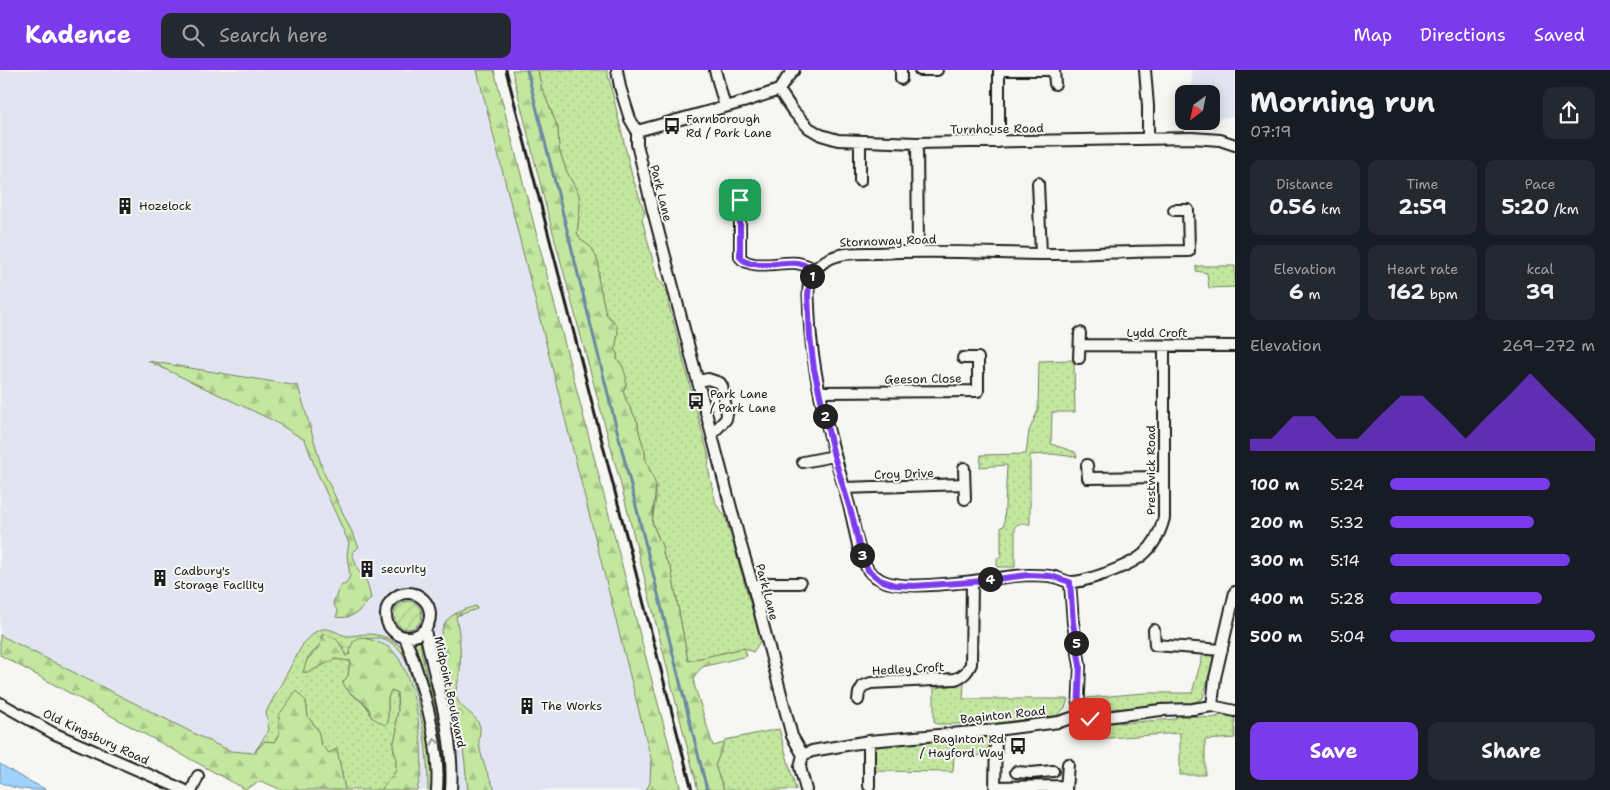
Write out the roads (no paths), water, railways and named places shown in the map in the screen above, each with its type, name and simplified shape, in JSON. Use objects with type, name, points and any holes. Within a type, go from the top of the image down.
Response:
[{"type":"street","name":"Park Lane","points":[[617,70],[630,120],[638,130],[637,144],[652,207],[729,505],[753,586],[792,736],[802,755]]},
{"type":"street","points":[[715,70],[725,107]]},
{"type":"street","points":[[638,130],[725,107],[779,90],[786,78],[794,70]]},
{"type":"street","points":[[920,70],[937,70]]},
{"type":"street","points":[[999,142],[999,70],[1054,70],[1055,84]]},
{"type":"street","points":[[1145,70],[1149,114],[1148,139]]},
{"type":"street","name":"Turnhouse Road","points":[[779,90],[793,111],[809,128],[838,140],[917,143],[1203,138],[1220,140],[1235,145]]},
{"type":"street","points":[[860,141],[860,181]]},
{"type":"street","points":[[917,143],[918,251]]},
{"type":"street","points":[[1038,184],[1040,254]]},
{"type":"street","points":[[740,200],[740,257],[743,261],[753,264],[798,263],[816,270],[810,278],[808,295],[810,337],[834,456],[860,550],[868,570],[880,580],[895,585],[914,586],[972,582],[1028,575],[1051,576],[1070,582],[1073,623],[1080,665],[1078,716]]},
{"type":"street","name":"Stornoway Road","points":[[816,270],[822,263],[833,256],[849,254],[918,251],[1040,254],[1188,252],[1188,210],[1174,210]]},
{"type":"street","points":[[1080,333],[1080,358]]},
{"type":"street","name":"Lydd Croft","points":[[1080,345],[1235,346]]},
{"type":"street","name":"Prestwick Road","points":[[1070,582],[1105,573],[1132,561],[1144,554],[1155,543],[1160,532],[1164,518],[1164,346]]},
{"type":"street","name":"Geeson Close","points":[[820,392],[978,391],[978,358],[963,358]]},
{"type":"street","points":[[698,381],[708,380],[720,383],[722,386],[727,414],[726,419],[712,434]]},
{"type":"street","points":[[803,462],[834,456]]},
{"type":"street","points":[[1087,465],[1088,478],[1164,477]]},
{"type":"street","points":[[964,468],[965,498]]},
{"type":"street","name":"Croy Drive","points":[[844,488],[964,484]]},
{"type":"street","points":[[753,586],[771,582],[800,583]]},
{"type":"street","name":"Hedley Croft","points":[[858,700],[858,693],[863,686],[871,683],[955,679],[962,677],[967,672],[970,664],[972,582]]},
{"type":"street","points":[[1212,706],[1214,678],[1235,592]]},
{"type":"street","points":[[400,594],[413,594],[424,600],[428,606],[430,618],[425,630],[412,637],[395,634],[390,629],[386,617],[388,604],[400,594]]},
{"type":"street","name":"Midpoint Boulevard","points":[[425,630],[447,728],[451,753],[451,790]]},
{"type":"street","points":[[1154,630],[1155,645],[1222,650]]},
{"type":"street","name":"Midpoint Boulevard","points":[[405,637],[419,675],[437,751],[437,790]]},
{"type":"street","name":"Old Kingsbury Road","points":[[0,703],[53,733],[184,790]]},
{"type":"street","name":"Baginton Road","points":[[802,755],[812,751],[869,741],[996,730],[1059,722],[1078,716],[1090,719],[1212,706],[1235,711]]},
{"type":"street","points":[[996,730],[996,788],[1033,786],[1066,788],[1068,764]]},
{"type":"street","points":[[869,741],[869,786]]},
{"type":"street","points":[[802,755],[800,768],[806,790]]},
{"type":"street","points":[[1016,772],[1053,771]]},
{"type":"street","points":[[1031,773],[1033,786]]},
{"type":"street","points":[[192,790],[198,776]]},
{"type":"water","points":[[0,764],[47,790],[22,789],[0,782]]},
{"type":"waterway","points":[[527,70],[707,790]]},
{"type":"railway","points":[[506,70],[692,790]]},
{"type":"place","name":"Farnborough Rd / Park Lane","points":[[672,126]]},
{"type":"place","name":"Hozelock","points":[[125,206]]},
{"type":"place","name":"Park Lane / Park Lane","points":[[696,401]]},
{"type":"place","name":"security","points":[[367,569]]},
{"type":"place","name":"Cadbury's Storage Facility","points":[[160,578]]},
{"type":"place","name":"The Works","points":[[527,706]]},
{"type":"place","name":"Baginton Rd / Hayford Way","points":[[1018,746]]}]
